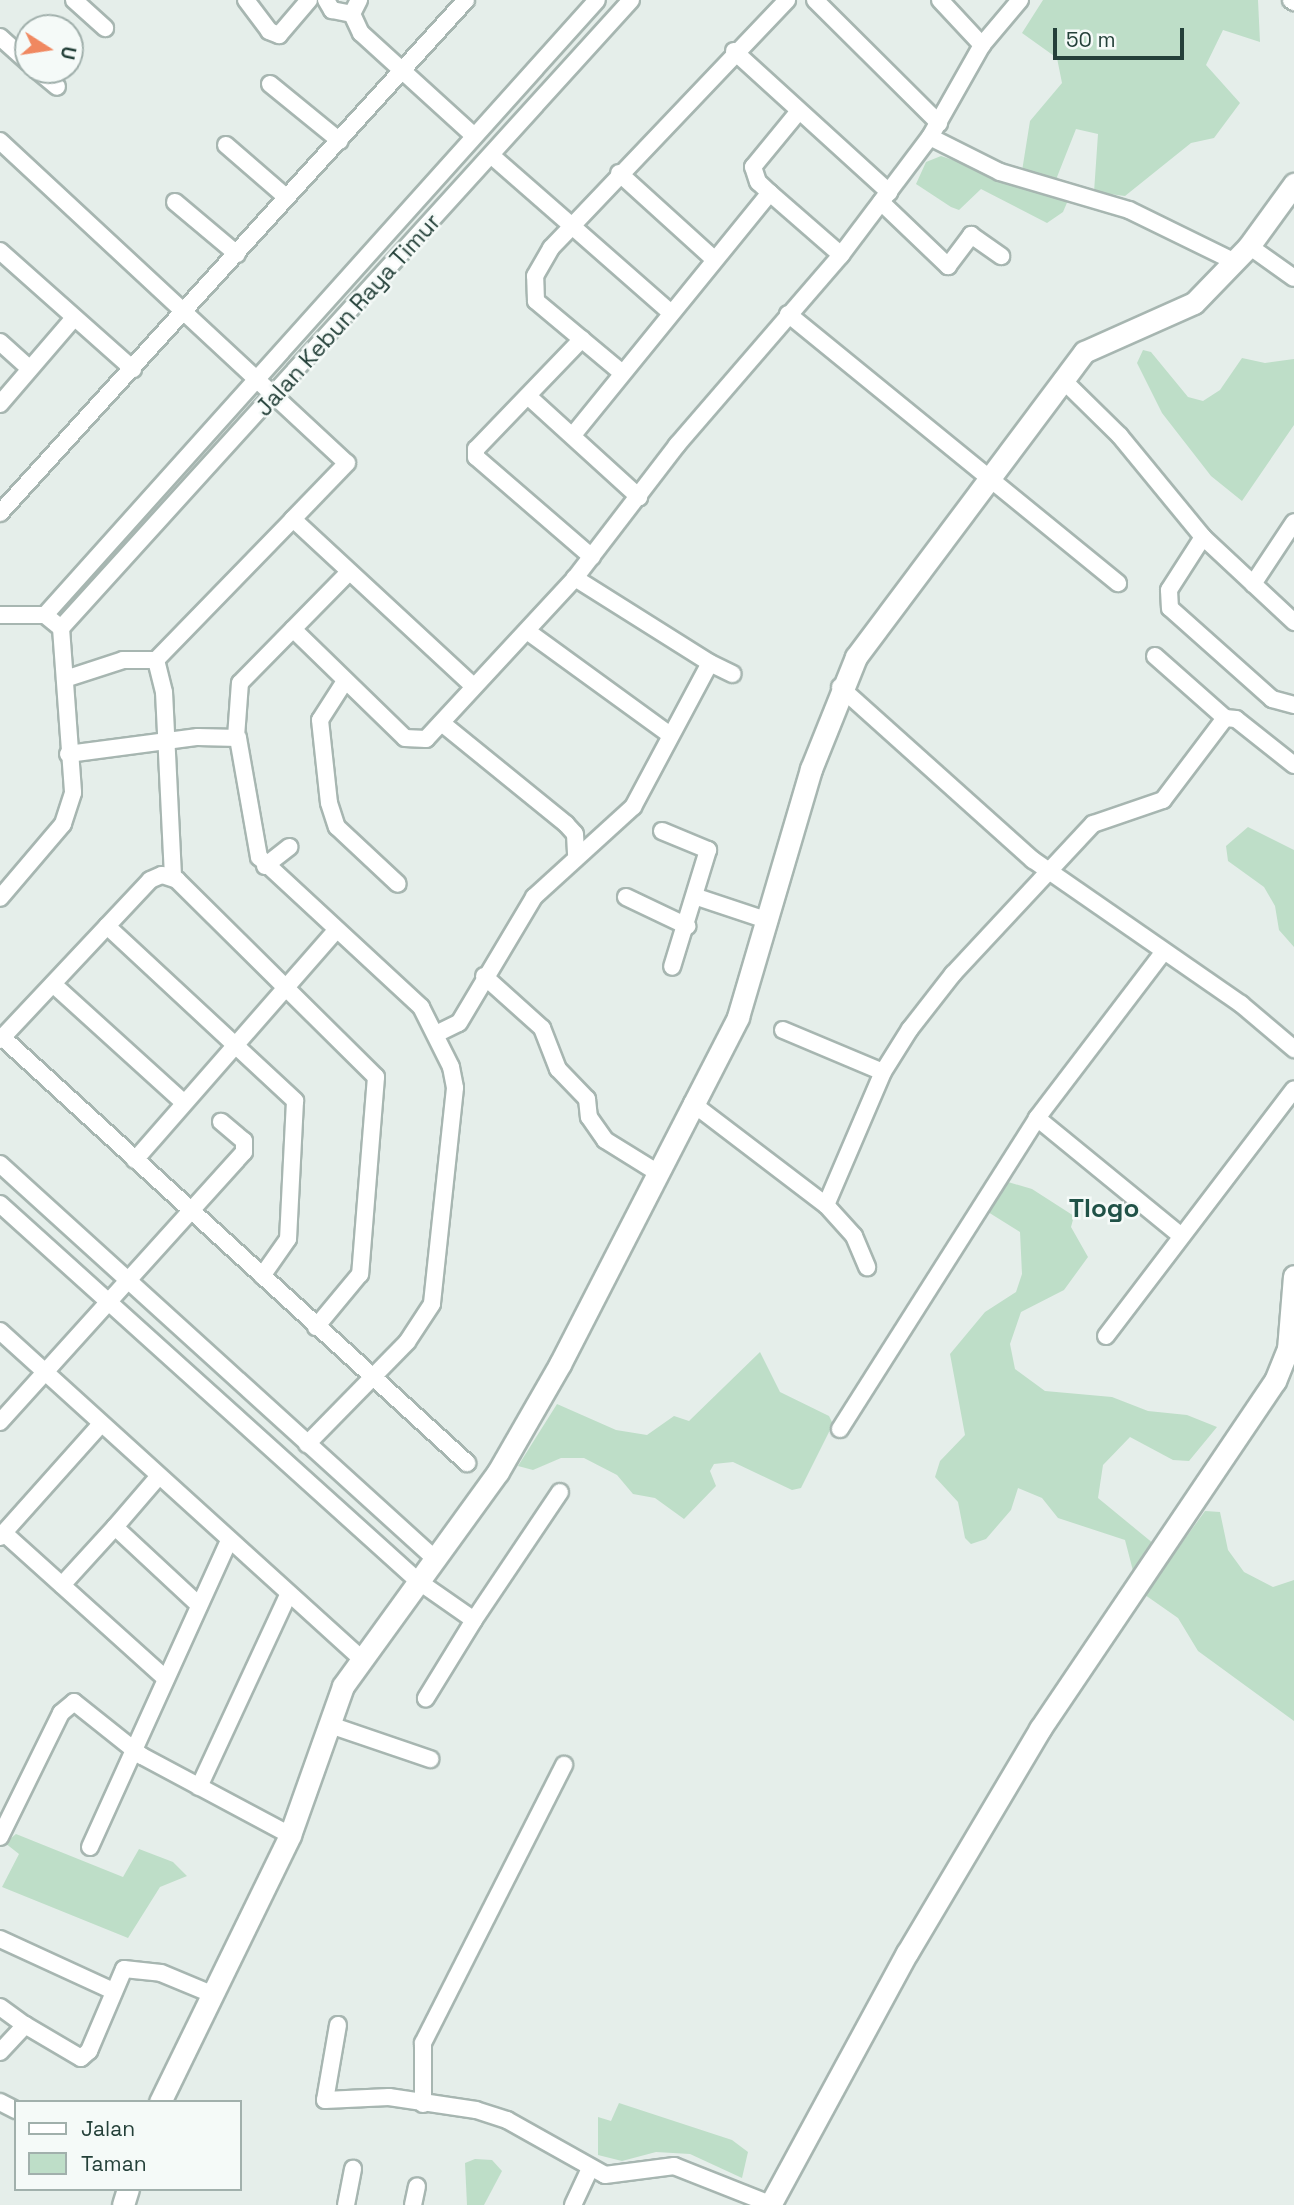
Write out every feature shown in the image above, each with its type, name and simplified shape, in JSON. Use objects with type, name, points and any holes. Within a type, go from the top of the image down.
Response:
[{"type":"street","points":[[75,0],[105,28]]},
{"type":"street","points":[[246,0],[269,31],[279,36],[309,0]]},
{"type":"street","points":[[326,0],[332,10],[355,7],[361,33],[474,136]]},
{"type":"street","points":[[0,513],[185,315],[286,197],[466,0]]},
{"type":"street","name":"Jalan Kebun Raya Timur","points":[[61,628],[274,397],[631,0]]},
{"type":"street","points":[[621,372],[541,307],[534,286],[539,265],[619,173],[734,51],[787,0]]},
{"type":"street","points":[[815,0],[937,135],[1000,172],[1129,210],[1242,254],[1294,278]]},
{"type":"street","points":[[940,0],[982,45]]},
{"type":"street","points":[[293,629],[345,681],[413,742],[423,741],[443,724],[472,685],[527,631],[575,578],[788,314],[841,255],[937,135],[982,45],[1020,0]]},
{"type":"street","name":"Jalan Kebun Raya Timur","points":[[45,615],[592,2]]},
{"type":"street","points":[[0,37],[14,50]]},
{"type":"street","points":[[734,51],[885,197],[948,266],[971,235],[1002,256]]},
{"type":"street","points":[[53,84],[57,87]]},
{"type":"street","points":[[270,84],[340,141]]},
{"type":"street","points":[[799,111],[755,160],[754,177],[841,255]]},
{"type":"street","points":[[0,141],[254,381],[347,463],[156,660],[123,660],[65,679]]},
{"type":"street","points":[[226,145],[286,197]]},
{"type":"street","points":[[492,156],[670,312]]},
{"type":"street","points":[[619,173],[714,259]]},
{"type":"street","points":[[161,2100],[290,1835],[330,1725],[360,1658],[498,1472],[546,1388],[655,1171],[738,1017],[841,687],[870,636],[1062,379],[1101,341],[1194,303],[1242,254],[1294,184]]},
{"type":"street","points":[[573,435],[621,372],[770,193]]},
{"type":"street","points":[[175,202],[237,254]]},
{"type":"street","points":[[0,251],[73,319],[133,369]]},
{"type":"street","points":[[788,314],[917,414],[987,477],[1118,583]]},
{"type":"street","points":[[0,404],[73,319]]},
{"type":"street","points":[[582,339],[476,449],[476,457],[592,557]]},
{"type":"street","points":[[0,342],[30,369]]},
{"type":"street","points":[[1062,379],[1120,436],[1203,537],[1294,622]]},
{"type":"street","points":[[529,397],[639,497]]},
{"type":"street","points":[[293,519],[347,574],[472,685]]},
{"type":"street","points":[[1253,584],[1294,522]]},
{"type":"street","points":[[1203,537],[1169,590],[1170,608],[1272,699],[1294,705]]},
{"type":"street","points":[[307,1444],[374,1380],[421,1326],[434,1296],[455,1088],[436,1034],[405,990],[265,866],[254,848],[243,747],[236,737],[240,683],[347,574]]},
{"type":"street","points":[[575,578],[710,663],[733,674]]},
{"type":"street","points":[[0,615],[45,615],[61,628],[69,813],[0,898]]},
{"type":"street","points":[[527,631],[669,734]]},
{"type":"street","points":[[1155,656],[1225,718],[1236,719],[1294,765]]},
{"type":"street","points":[[156,660],[168,743],[173,877],[370,1066],[378,1083],[360,1274],[316,1327]]},
{"type":"street","points":[[436,1034],[459,1023],[484,976],[534,897],[633,807],[669,734],[710,663]]},
{"type":"street","points":[[345,681],[320,720],[329,803],[337,827],[398,884]]},
{"type":"street","points":[[841,687],[1051,873],[1162,954],[1241,1004],[1294,1049]]},
{"type":"street","points":[[826,1205],[883,1072],[953,974],[1051,873],[1093,824],[1163,800],[1225,718]]},
{"type":"street","points":[[443,724],[566,824],[575,834],[576,856]]},
{"type":"street","points":[[68,754],[236,737]]},
{"type":"street","points":[[662,831],[708,850],[673,967]]},
{"type":"street","points":[[265,866],[289,847]]},
{"type":"street","points":[[173,877],[150,880],[1,1039],[467,1463]]},
{"type":"street","points":[[626,897],[687,926]]},
{"type":"street","points":[[696,897],[769,921]]},
{"type":"street","points":[[107,926],[236,1046],[297,1108],[288,1239],[262,1276]]},
{"type":"street","points":[[135,1160],[336,930]]},
{"type":"street","points":[[840,1429],[1037,1118],[1162,954]]},
{"type":"street","points":[[484,976],[542,1028],[558,1069],[587,1099],[589,1116],[605,1140],[655,1171]]},
{"type":"street","points":[[53,984],[183,1102]]},
{"type":"street","points":[[783,1030],[883,1072]]},
{"type":"street","points":[[1106,1336],[1294,1089]]},
{"type":"street","points":[[692,1103],[826,1205],[855,1236],[867,1267]]},
{"type":"street","points":[[1037,1118],[1181,1236]]},
{"type":"street","points":[[0,1422],[106,1301],[193,1212],[244,1152],[244,1141],[221,1122]]},
{"type":"street","points":[[0,1164],[125,1281],[433,1557]]},
{"type":"street","points":[[0,1205],[418,1581],[474,1620]]},
{"type":"street","points":[[338,2025],[325,2100],[374,2096],[491,2114],[590,2169],[611,2177],[674,2166],[770,2204],[907,1953],[1064,1690],[1275,1381],[1288,1349],[1294,1276]]},
{"type":"street","points":[[0,1331],[100,1425],[360,1658]]},
{"type":"street","points":[[100,1425],[2,1535],[165,1678]]},
{"type":"street","points":[[62,1585],[158,1477]]},
{"type":"street","points":[[426,1698],[474,1620],[560,1492]]},
{"type":"street","points":[[115,1527],[199,1605]]},
{"type":"street","points":[[90,1847],[132,1748],[229,1541]]},
{"type":"street","points":[[199,1787],[288,1595]]},
{"type":"street","points":[[0,1838],[69,1703],[78,1702],[132,1748],[290,1835]]},
{"type":"street","points":[[330,1725],[430,1759]]},
{"type":"street","points":[[423,2104],[423,2043],[564,1765]]},
{"type":"street","points":[[0,1939],[113,1991]]},
{"type":"street","points":[[0,2007],[81,2058],[89,2052],[124,1969],[139,1968],[214,1995]]},
{"type":"street","points":[[0,2052],[25,2025]]},
{"type":"street","points":[[346,2205],[353,2169]]},
{"type":"street","points":[[573,2205],[590,2169]]},
{"type":"street","points":[[413,2205],[417,2186]]},
{"type":"green space","points":[[1043,0],[1258,0],[1260,42],[1223,30],[1206,65],[1240,103],[1214,138],[1191,143],[1125,196],[1094,192],[1098,134],[1076,129],[1057,177],[1069,198],[1063,212],[1047,223],[981,189],[959,210],[951,207],[916,184],[926,162],[941,156],[1000,176],[1022,171],[1030,121],[1062,83],[1057,58],[1022,33]]},
{"type":"green space","points":[[1143,350],[1151,352],[1188,397],[1203,401],[1220,390],[1242,358],[1265,363],[1294,359],[1294,425],[1242,501],[1211,476],[1162,413],[1137,363]]},
{"type":"green space","points":[[1248,827],[1294,850],[1294,947],[1279,930],[1275,906],[1264,887],[1228,861],[1226,846]]},
{"type":"green space","points":[[1008,1182],[1032,1189],[1074,1216],[1071,1227],[1088,1257],[1064,1290],[1021,1312],[1010,1344],[1015,1369],[1045,1391],[1112,1397],[1148,1411],[1187,1415],[1217,1427],[1189,1461],[1173,1460],[1130,1437],[1103,1465],[1098,1498],[1171,1558],[1205,1511],[1220,1512],[1228,1550],[1244,1572],[1273,1587],[1294,1580],[1294,1721],[1198,1651],[1178,1618],[1138,1590],[1125,1540],[1058,1518],[1042,1498],[1018,1488],[1011,1510],[986,1539],[971,1544],[965,1538],[958,1502],[935,1477],[940,1461],[965,1435],[950,1354],[985,1312],[1016,1292],[1022,1274],[1020,1232],[988,1212]]},
{"type":"green space","points":[[760,1352],[780,1392],[829,1416],[833,1424],[801,1488],[792,1490],[733,1462],[714,1464],[710,1471],[716,1486],[684,1519],[655,1498],[633,1494],[617,1475],[584,1458],[561,1458],[533,1470],[518,1466],[557,1404],[616,1430],[647,1435],[674,1416],[689,1421]]},
{"type":"green space","points":[[16,1834],[123,1877],[139,1849],[173,1862],[187,1876],[160,1887],[128,1938],[2,1887],[19,1854],[5,1843]]},
{"type":"green space","points":[[619,2103],[732,2140],[748,2152],[742,2178],[690,2154],[656,2152],[622,2161],[598,2155],[598,2117],[611,2121]]},
{"type":"green space","points":[[475,2159],[492,2160],[502,2171],[484,2205],[467,2205],[465,2163]]},
{"type":"district","name":"Tlogo","points":[[1104,1209]]}]
